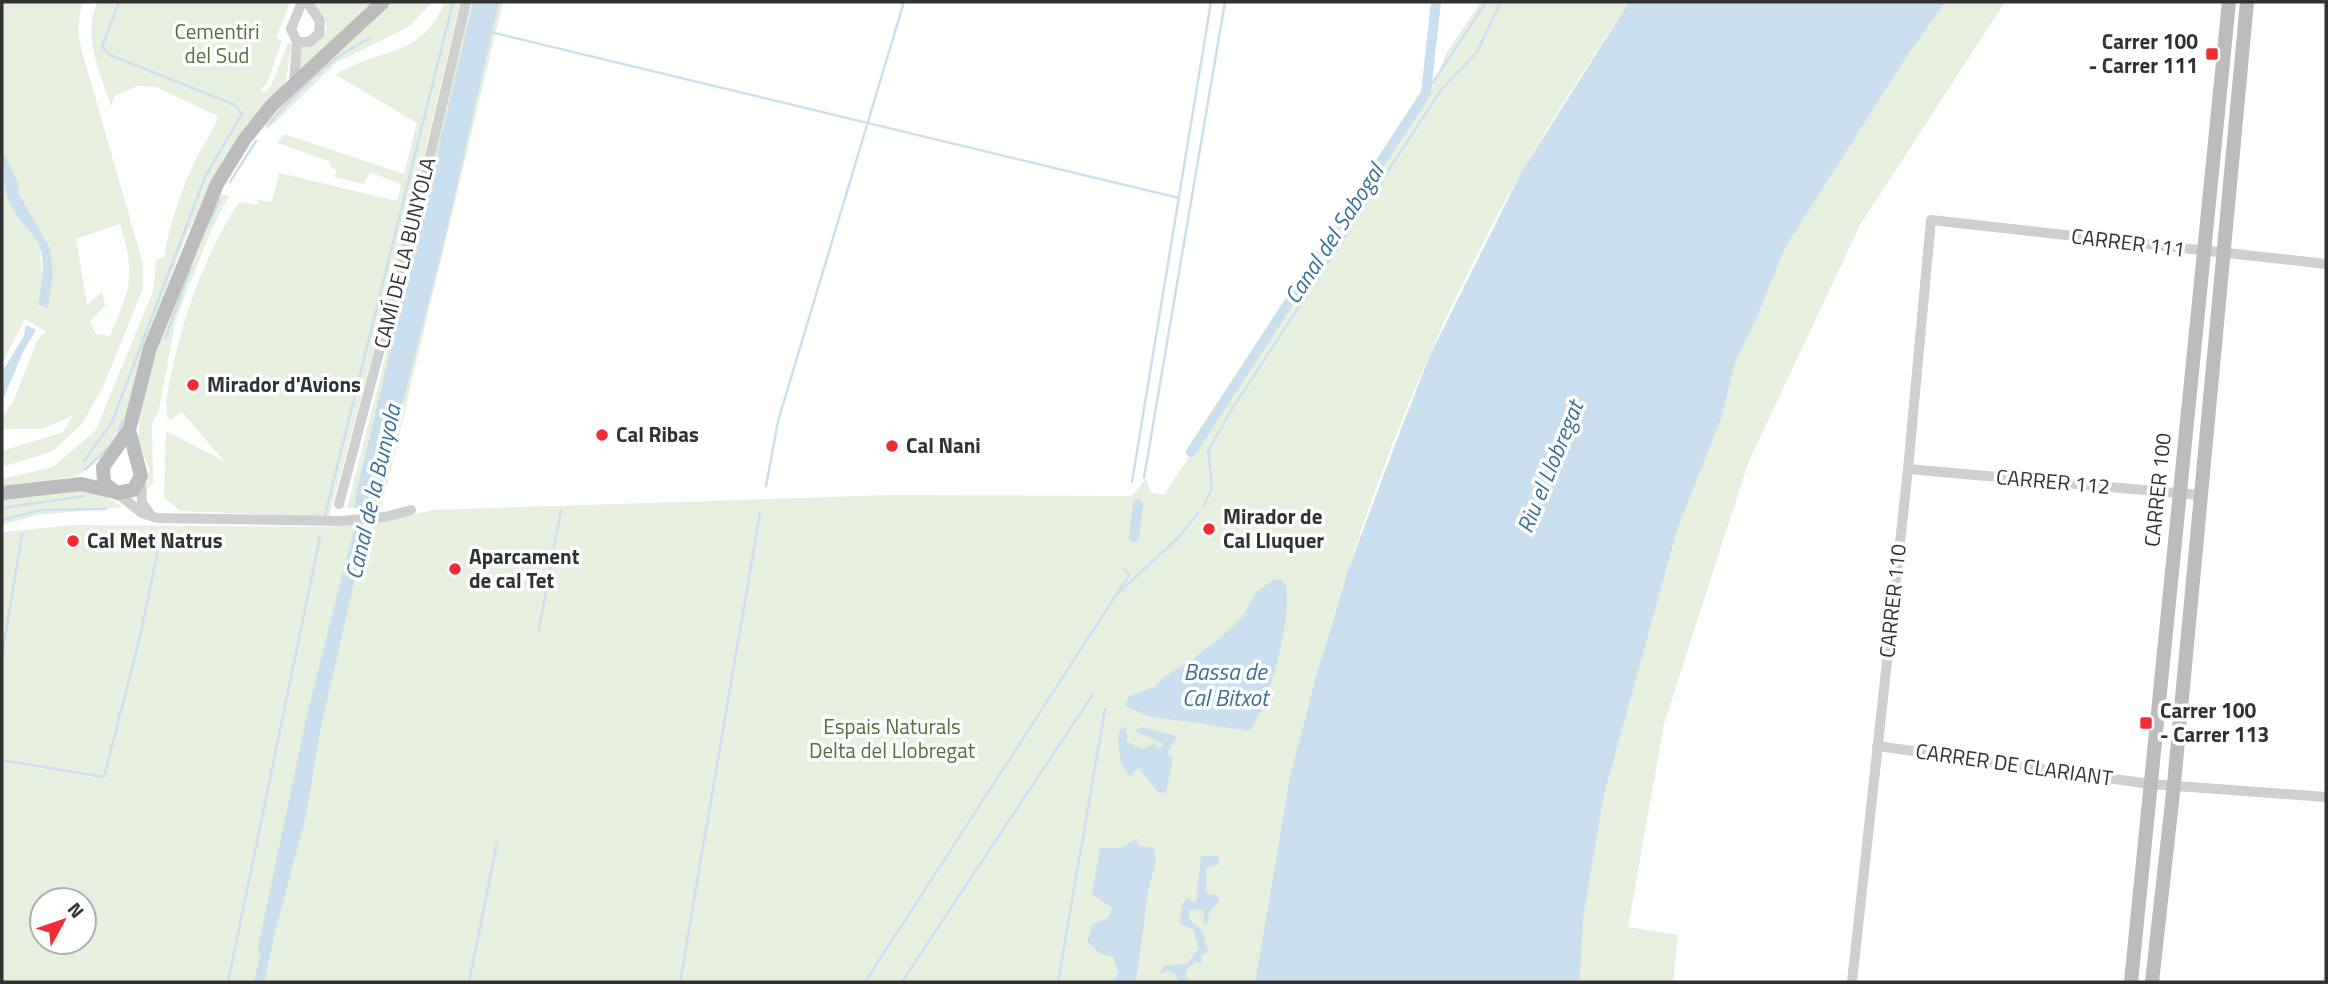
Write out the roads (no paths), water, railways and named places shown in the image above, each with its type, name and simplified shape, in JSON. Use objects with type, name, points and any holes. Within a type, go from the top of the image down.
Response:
[{"type":"street","points":[[294,84],[297,41],[291,29],[302,2]]},
{"type":"street","points":[[297,41],[309,42],[319,34],[320,21],[307,2]]},
{"type":"street","points":[[383,2],[294,84],[244,140],[206,206],[150,348],[129,430],[107,460],[102,478],[114,492],[142,513],[157,518],[346,521],[380,518],[411,510]]},
{"type":"street","name":"CAMÍ DE LA BUNYOLA","points":[[339,504],[424,182],[466,2]]},
{"type":"street","name":"CARRER 100","points":[[2131,982],[2229,2]]},
{"type":"street","name":"CARRER 100","points":[[2152,982],[2174,784],[2247,2]]},
{"type":"street","name":"CARRER 111","points":[[1931,220],[2326,264]]},
{"type":"street","name":"CARRER 110","points":[[1852,982],[1908,469],[1931,220]]},
{"type":"street","points":[[129,430],[140,470],[142,503],[157,518]]},
{"type":"street","points":[[73,484],[107,460],[126,454],[140,470]]},
{"type":"street","name":"CARRER 112","points":[[1908,469],[2199,495]]},
{"type":"street","points":[[2,493],[73,484],[114,492],[133,490],[140,470]]},
{"type":"street","name":"CARRER DE CLARIANT","points":[[1877,746],[2150,784],[2326,797]]},
{"type":"water","points":[[473,2],[499,2],[442,251],[377,503],[372,511],[355,508],[355,498]]},
{"type":"water","name":"Riu el Llobregat","points":[[1629,2],[1946,2],[1909,53],[1785,248],[1735,362],[1722,416],[1677,531],[1604,795],[1583,919],[1580,982],[1255,982],[1290,777],[1315,679],[1348,570],[1396,442],[1430,355],[1522,171]]},
{"type":"water","points":[[2,164],[50,248],[53,273],[48,308],[38,306],[43,272],[41,252],[35,238],[12,208]]},
{"type":"water","points":[[26,325],[36,330],[23,352],[2,402],[2,372],[24,336]]},
{"type":"water","points":[[363,528],[360,557],[320,731],[306,816],[269,955],[257,952],[306,719],[349,548],[355,530]]},
{"type":"water","name":"Bassa de Cal Bitxot","points":[[1274,579],[1282,580],[1286,585],[1283,638],[1265,701],[1250,731],[1148,716],[1125,706],[1129,696],[1155,687],[1162,678],[1192,660],[1229,630],[1242,617],[1257,591]]},
{"type":"water","points":[[1126,726],[1127,742],[1143,749],[1153,744],[1160,749],[1164,744],[1135,731],[1141,727],[1177,736],[1167,754],[1173,757],[1166,793],[1158,792],[1138,768],[1130,776],[1126,772],[1118,743],[1119,731]]},
{"type":"water","points":[[1138,838],[1137,845],[1153,848],[1156,861],[1148,892],[1136,982],[1113,982],[1118,973],[1113,956],[1102,955],[1087,942],[1093,924],[1108,918],[1112,908],[1092,894],[1100,848],[1121,848]]},
{"type":"water","points":[[1201,856],[1219,856],[1219,864],[1206,868],[1206,893],[1219,896],[1219,901],[1209,912],[1208,923],[1203,926],[1204,911],[1189,909],[1189,919],[1202,930],[1208,952],[1202,955],[1201,964],[1196,962],[1187,969],[1185,977],[1191,982],[1178,982],[1176,975],[1169,971],[1159,974],[1165,965],[1187,964],[1199,948],[1193,929],[1180,924],[1182,904],[1187,898],[1196,902]]},
{"type":"waterway","points":[[84,461],[112,422],[205,177],[242,114],[235,105],[110,55],[102,47],[119,2]]},
{"type":"waterway","points":[[325,515],[453,2]]},
{"type":"waterway","points":[[766,486],[778,421],[904,2]]},
{"type":"waterway","points":[[1132,482],[1211,2]]},
{"type":"waterway","points":[[1144,478],[1225,2]]},
{"type":"waterway","name":"Canal del Sabogal","points":[[1191,452],[1426,93],[1436,2]]},
{"type":"waterway","points":[[1426,93],[1486,2]]},
{"type":"waterway","points":[[1204,505],[1212,488],[1208,451],[1232,409],[1441,90],[1477,52],[1501,2]]},
{"type":"waterway","points":[[490,32],[1179,198]]},
{"type":"waterway","points":[[269,124],[327,66],[369,39]]},
{"type":"waterway","points":[[230,182],[256,141]]},
{"type":"waterway","points":[[2,161],[14,186]]},
{"type":"waterway","points":[[206,228],[220,200]]},
{"type":"waterway","points":[[165,339],[191,267]]},
{"type":"waterway","points":[[118,434],[122,421]]},
{"type":"waterway","points":[[85,470],[108,448]]},
{"type":"waterway","points":[[2,508],[85,496]]},
{"type":"waterway","points":[[1134,537],[1138,504]]},
{"type":"waterway","points":[[2,520],[41,510],[106,509]]},
{"type":"waterway","points":[[539,630],[561,510]]},
{"type":"waterway","points":[[680,982],[760,513]]},
{"type":"waterway","points":[[1116,595],[1178,538],[1198,513]]},
{"type":"waterway","points":[[2,656],[22,534]]},
{"type":"waterway","points":[[2,760],[104,777],[140,637],[161,535]]},
{"type":"waterway","points":[[228,982],[320,537]]},
{"type":"waterway","points":[[865,982],[1129,575],[1124,569]]},
{"type":"waterway","points":[[902,982],[1093,694]]},
{"type":"waterway","points":[[1058,982],[1105,709]]},
{"type":"waterway","points":[[469,982],[497,843]]},
{"type":"waterway","name":"Canal de la Bunyola","points":[[259,982],[268,943]]},
{"type":"place","name":"Carrer 100 - Carrer 111","points":[[2212,54]]},
{"type":"place","name":"Mirador d'Avions","points":[[193,385]]},
{"type":"place","name":"Cal Ribas","points":[[602,435]]},
{"type":"place","name":"Cal Nani","points":[[892,446]]},
{"type":"place","name":"Mirador de Cal Lluquer","points":[[1209,529]]},
{"type":"place","name":"Cal Met Natrus","points":[[73,541]]},
{"type":"place","name":"Aparcament de cal Tet","points":[[455,569]]},
{"type":"place","name":"Carrer 100 - Carrer 113","points":[[2146,723]]},
{"type":"park label","name":"Cementiri del Sud","points":[[217,44]]},
{"type":"park label","name":"Espais Naturals Delta del Llobregat","points":[[892,739]]}]
